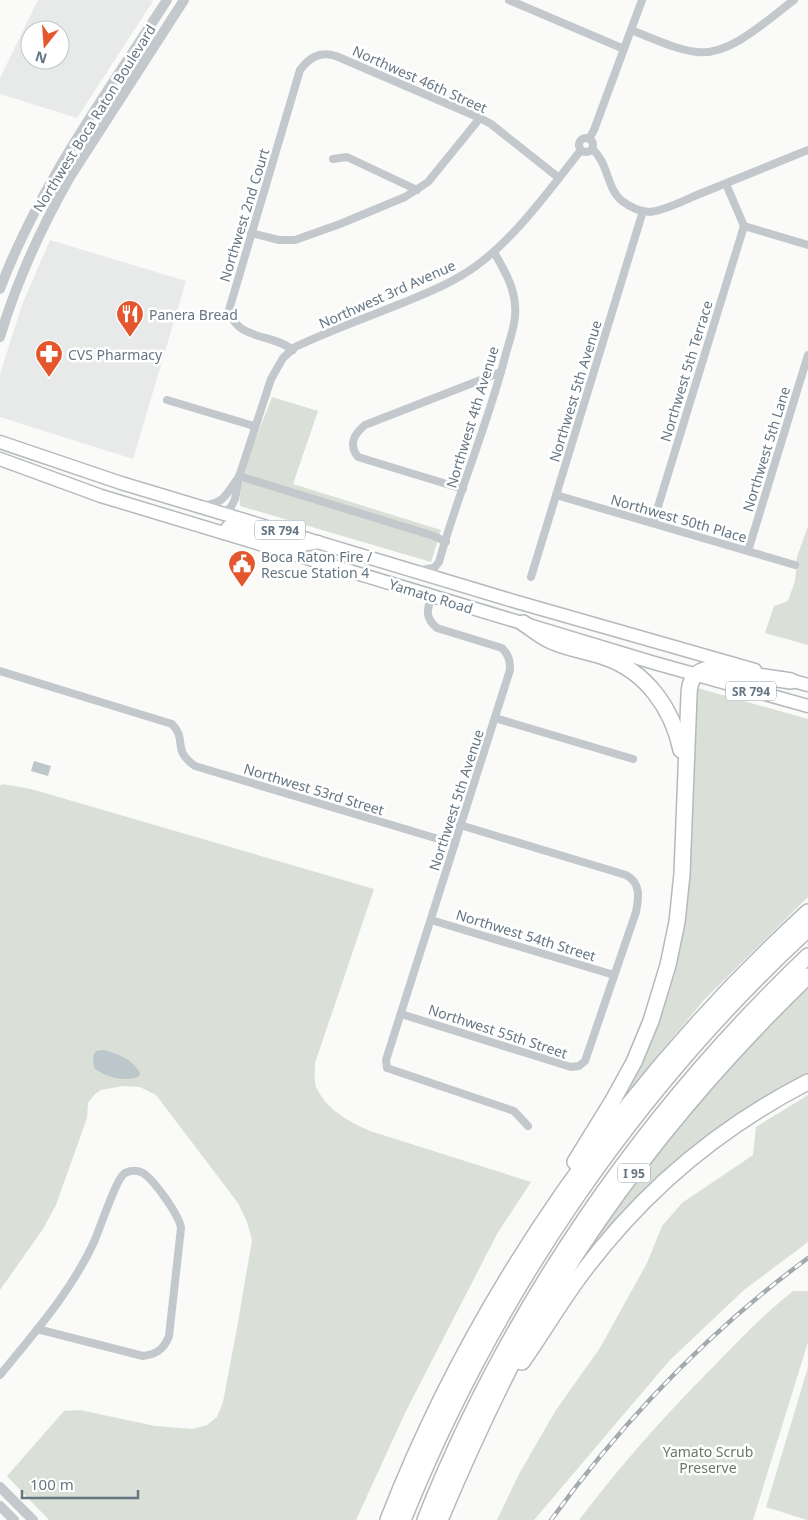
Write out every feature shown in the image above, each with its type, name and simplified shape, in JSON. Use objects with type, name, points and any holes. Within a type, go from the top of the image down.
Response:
[{"type":"highway","points":[[523,623],[549,640],[614,661],[641,678],[656,694],[671,718],[678,736],[685,776]]},
{"type":"highway","points":[[388,1520],[417,1452],[455,1373],[495,1299],[540,1226],[568,1172],[624,1081],[656,1006],[668,965],[679,906],[683,865],[689,690],[692,680],[702,670],[714,669],[791,681]]},
{"type":"highway","points":[[540,1226],[607,1134],[660,1067],[723,996],[808,912]]},
{"type":"highway","points":[[403,1520],[437,1440],[476,1363],[512,1297],[563,1217],[612,1147],[665,1079],[742,994],[808,929]]},
{"type":"highway","points":[[425,1520],[454,1453],[500,1360],[542,1287],[593,1207],[638,1146],[711,1057],[767,996],[808,956]]},
{"type":"highway","name":"I 95","points":[[440,1520],[466,1459],[526,1338],[587,1238],[666,1130],[702,1087],[740,1044],[808,976]]},
{"type":"highway","points":[[497,1397],[578,1279],[628,1218],[661,1184],[702,1148],[760,1109],[808,1082]]},
{"type":"highway","points":[[760,1109],[808,1089]]},
{"type":"main road","name":"Yamato Road","points":[[0,442],[115,481],[537,608],[808,685]]},
{"type":"main road","name":"Yamato Road","points":[[0,460],[101,496],[695,675],[808,706]]},
{"type":"main road","points":[[101,496],[119,494],[207,519],[224,513]]},
{"type":"main road","points":[[224,533],[225,529],[234,526],[302,545],[321,542]]},
{"type":"main road","points":[[322,563],[336,559],[396,576],[404,576],[404,570],[395,565]]},
{"type":"main road","points":[[433,596],[438,591],[448,589],[522,612],[537,608]]},
{"type":"street","name":"Northwest Boca Raton Boulevard","points":[[0,289],[9,265],[41,200],[63,162],[167,0]]},
{"type":"street","name":"Northwest Boca Raton Boulevard","points":[[0,337],[26,263],[53,207],[70,177],[184,0]]},
{"type":"street","points":[[509,0],[624,49]]},
{"type":"street","points":[[589,139],[642,0]]},
{"type":"street","points":[[630,30],[687,50],[699,52],[717,50],[732,44],[794,0]]},
{"type":"street","points":[[138,45],[150,52]]},
{"type":"street","name":"Northwest 46th Street","points":[[314,56],[328,54],[336,56],[480,118],[491,124],[559,178]]},
{"type":"street","name":"Northwest 2nd Court","points":[[293,350],[282,343],[242,329],[234,323],[229,310],[230,301],[300,70],[314,56]]},
{"type":"street","points":[[251,233],[279,240],[295,240],[405,197],[428,182],[480,118]]},
{"type":"street","points":[[584,138],[589,139],[593,143],[592,149],[586,152],[581,150],[579,144],[581,140],[584,138]]},
{"type":"street","points":[[592,149],[601,158],[611,185],[620,200],[631,207],[652,212],[808,150]]},
{"type":"street","name":"Northwest 3rd Avenue","points":[[224,513],[231,507],[235,499],[239,476],[254,426],[276,369],[283,358],[303,344],[446,285],[465,274],[494,252],[515,230],[581,150]]},
{"type":"street","points":[[333,159],[347,157],[417,190]]},
{"type":"street","points":[[726,184],[744,226],[808,245]]},
{"type":"street","name":"Northwest 5th Avenue","points":[[531,577],[643,211]]},
{"type":"street","name":"Northwest 5th Terrace","points":[[653,523],[744,226]]},
{"type":"street","name":"Northwest 4th Avenue","points":[[414,570],[428,570],[437,566],[501,372],[515,317],[515,302],[511,288],[494,252]]},
{"type":"street","name":"Northwest 5th Lane","points":[[748,551],[808,355]]},
{"type":"street","points":[[463,489],[358,457],[353,445],[355,438],[359,430],[365,425],[501,372]]},
{"type":"street","points":[[167,400],[254,426]]},
{"type":"street","points":[[239,476],[434,536],[446,542]]},
{"type":"street","name":"Northwest 3rd Avenue","points":[[199,506],[221,501],[239,476]]},
{"type":"street","name":"Northwest 50th Place","points":[[556,495],[795,565]]},
{"type":"street","name":"Northwest 5th Avenue","points":[[433,596],[427,610],[427,615],[437,628],[495,645],[506,652],[510,658],[510,670],[386,1060],[387,1068],[514,1112],[528,1126]]},
{"type":"street","name":"Northwest 53rd Street","points":[[0,671],[172,724],[178,730],[181,752],[186,760],[195,766],[455,844]]},
{"type":"street","points":[[495,718],[633,759]]},
{"type":"street","points":[[460,826],[631,878],[638,887],[638,904],[614,975]]},
{"type":"street","name":"Northwest 54th Street","points":[[431,920],[614,975]]},
{"type":"street","name":"Northwest 55th Street","points":[[401,1014],[571,1067],[579,1066],[585,1061],[614,975]]},
{"type":"street","points":[[0,1375],[65,1294],[90,1251],[119,1179],[125,1173],[141,1172],[148,1177],[176,1213],[182,1228],[169,1336],[166,1343],[154,1354],[143,1356],[38,1329]]},
{"type":"street","points":[[0,1486],[32,1520]]},
{"type":"street","points":[[0,1506],[14,1520]]},
{"type":"shaded area","points":[[38,0],[153,1],[77,118],[0,94],[0,78],[20,37],[20,70],[70,70],[70,20],[28,20]]},
{"type":"shaded area","points":[[50,240],[186,281],[133,459],[0,417],[0,374],[22,305]]},
{"type":"shaded area","points":[[34,761],[51,766],[48,776],[31,771]]},
{"type":"shaded area","points":[[103,1050],[128,1060],[137,1068],[140,1073],[139,1076],[128,1079],[116,1078],[94,1068],[93,1056],[96,1051]]},
{"type":"green space","points":[[272,397],[318,411],[293,484],[441,530],[431,562],[240,506],[242,482],[246,467]]},
{"type":"green space","points":[[808,526],[808,645],[765,633],[774,606],[788,601],[795,581],[797,557]]},
{"type":"green space","points":[[694,687],[808,719],[808,897],[704,1000],[658,1055],[618,1109],[614,1106],[670,971]]},
{"type":"green space","points":[[2,784],[31,789],[374,889],[315,1063],[316,1087],[326,1102],[339,1114],[370,1131],[531,1182],[497,1234],[406,1411],[356,1520],[49,1520],[7,1476],[64,1411],[80,1410],[155,1426],[193,1429],[207,1425],[217,1417],[223,1402],[252,1240],[247,1222],[238,1203],[156,1095],[140,1087],[123,1086],[101,1090],[88,1103],[87,1118],[56,1205],[43,1229],[0,1290],[0,786]]},
{"type":"green space","points":[[808,984],[808,1075],[756,1104],[695,1146],[595,1248],[591,1245],[644,1168],[717,1078]]},
{"type":"green space","points":[[808,1095],[808,1242],[744,1290],[669,1361],[534,1520],[497,1520],[519,1474],[556,1410],[600,1348],[647,1263],[662,1226],[682,1203],[753,1155],[756,1127]]},
{"type":"green space","name":"Yamato Scrub Preserve","points":[[793,1291],[808,1291],[808,1342],[753,1520],[579,1520],[643,1441],[752,1328]]},
{"type":"green space","points":[[808,1367],[808,1520],[807,1520],[766,1507]]},
{"type":"railway","points":[[551,1520],[608,1448],[669,1379],[736,1316],[808,1258]]},
{"type":"place","name":"Panera Bread","points":[[130,338]]},
{"type":"place","name":"CVS Pharmacy","points":[[49,378]]},
{"type":"place","name":"Boca Raton Fire / Rescue Station 4","points":[[242,588]]}]
